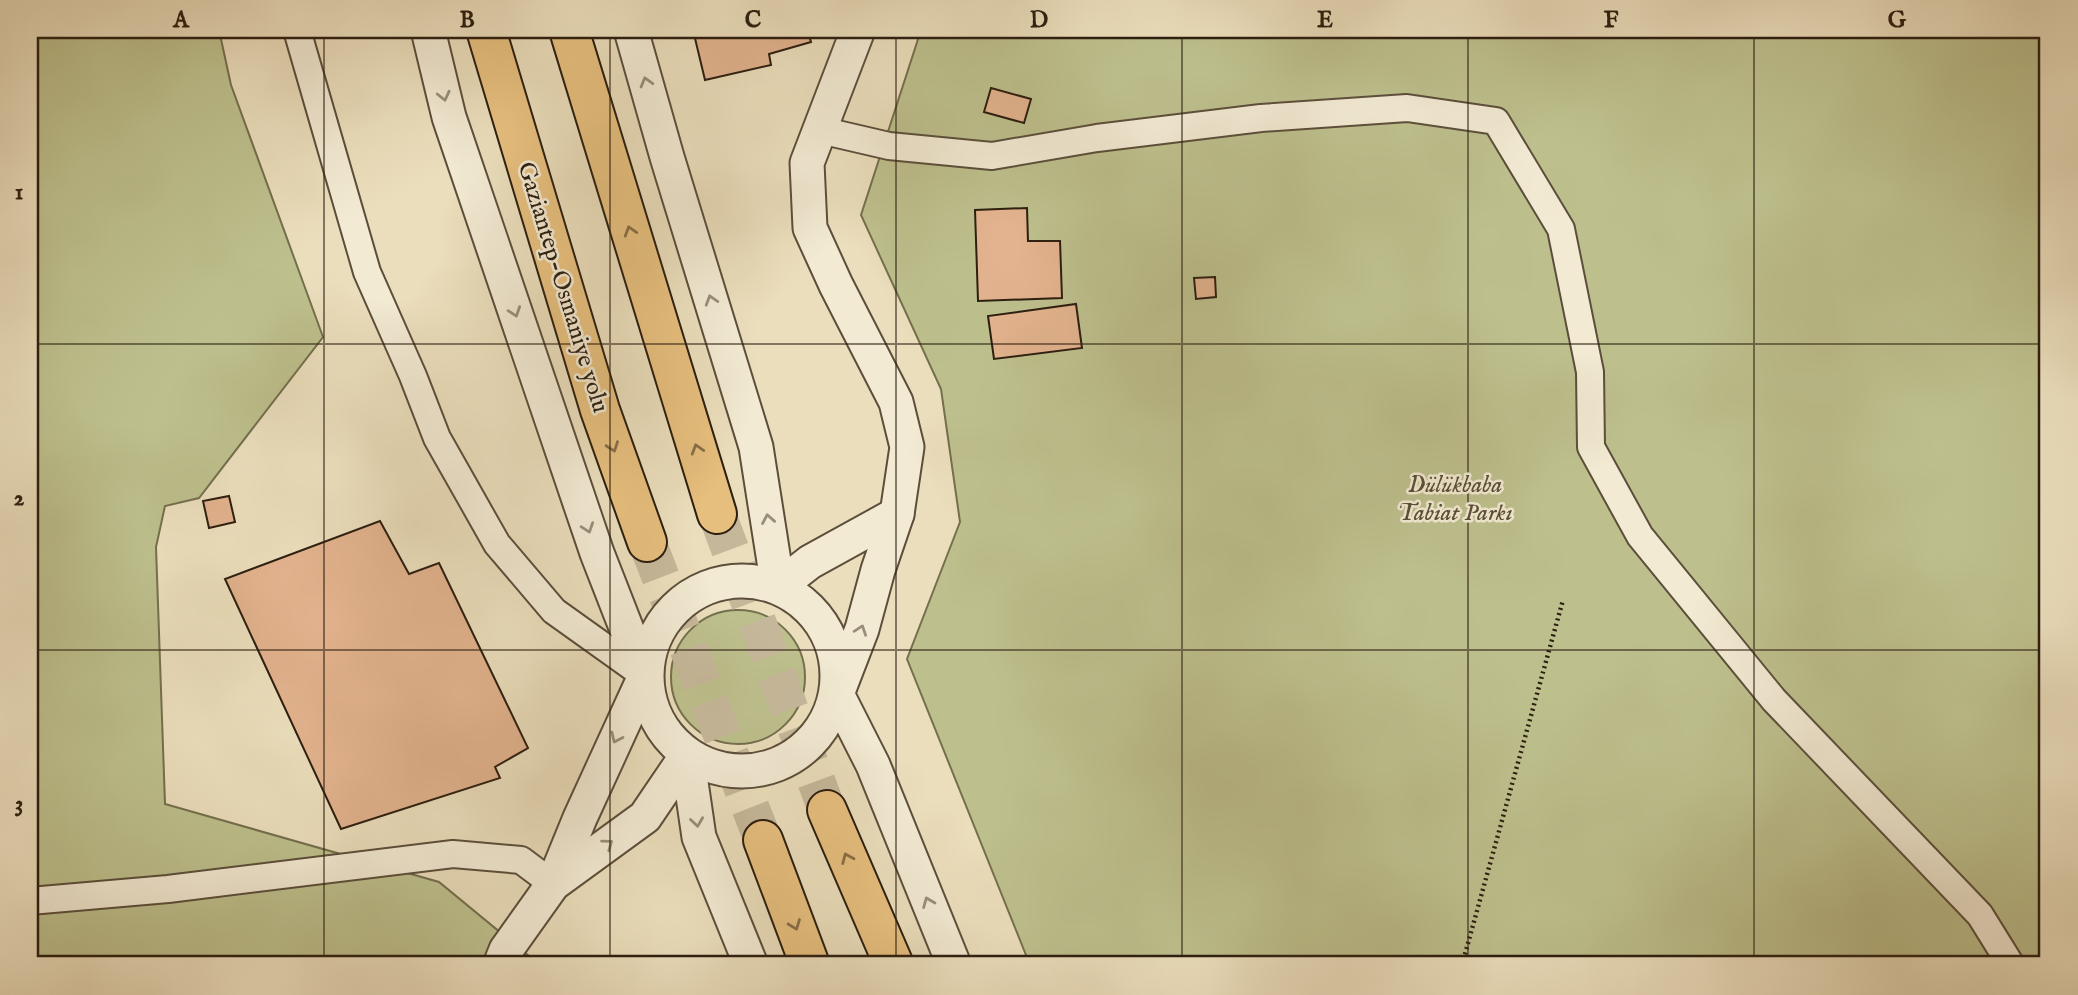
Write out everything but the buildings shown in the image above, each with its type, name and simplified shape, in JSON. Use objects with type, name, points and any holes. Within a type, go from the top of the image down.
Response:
[{"type":"highway","name":"Gaziantep-Osmaniye yolu","points":[[486,30],[600,410],[647,542]]},
{"type":"highway","points":[[569,30],[717,514]]},
{"type":"highway","points":[[827,810],[894,965]]},
{"type":"highway","points":[[763,840],[810,965]]},
{"type":"street","points":[[297,30],[368,272],[437,438],[497,544],[554,611],[645,676]]},
{"type":"street","points":[[428,30],[449,117],[597,553],[645,676],[651,707],[665,734],[687,755],[715,768],[745,772],[775,766],[804,750],[825,724],[862,629],[897,514],[907,447],[896,402],[810,228],[807,163],[859,30]]},
{"type":"street","points":[[631,30],[756,447],[778,587]]},
{"type":"street","points":[[820,130],[889,146],[992,156],[1097,138],[1248,120],[1407,108],[1496,121],[1561,229],[1590,372],[1591,447],[1640,537],[1773,700],[1980,915],[2011,965]]},
{"type":"street","points":[[778,587],[810,562],[897,514]]},
{"type":"street","points":[[500,965],[506,950],[553,884],[645,676],[650,646],[664,619],[685,598],[713,584],[746,580],[778,587],[806,604],[827,630],[837,661],[836,694],[873,765],[954,965]]},
{"type":"street","points":[[553,884],[645,817],[687,755]]},
{"type":"street","points":[[687,755],[699,837],[751,965]]},
{"type":"street","points":[[30,901],[168,889],[453,854],[521,860],[553,884]]},
{"type":"path","points":[[1462,965],[1563,600]]},
{"type":"green space","points":[[30,30],[219,30],[231,85],[323,337],[199,498],[165,506],[156,547],[165,804],[439,882],[540,965],[30,965]]},
{"type":"green space","name":"Dülükbaba Tabiat Parkı","points":[[921,30],[2048,30],[2048,965],[1030,965],[907,659],[960,522],[941,389],[861,215]]},
{"type":"green space","points":[[738,610],[764,615],[785,630],[800,651],[805,677],[800,703],[785,724],[764,739],[738,744],[712,739],[691,724],[676,703],[671,677],[676,651],[691,630],[712,615]]},
{"type":"tunnel","points":[[717,514],[827,810]]},
{"type":"tunnel","points":[[647,542],[763,840]]}]
